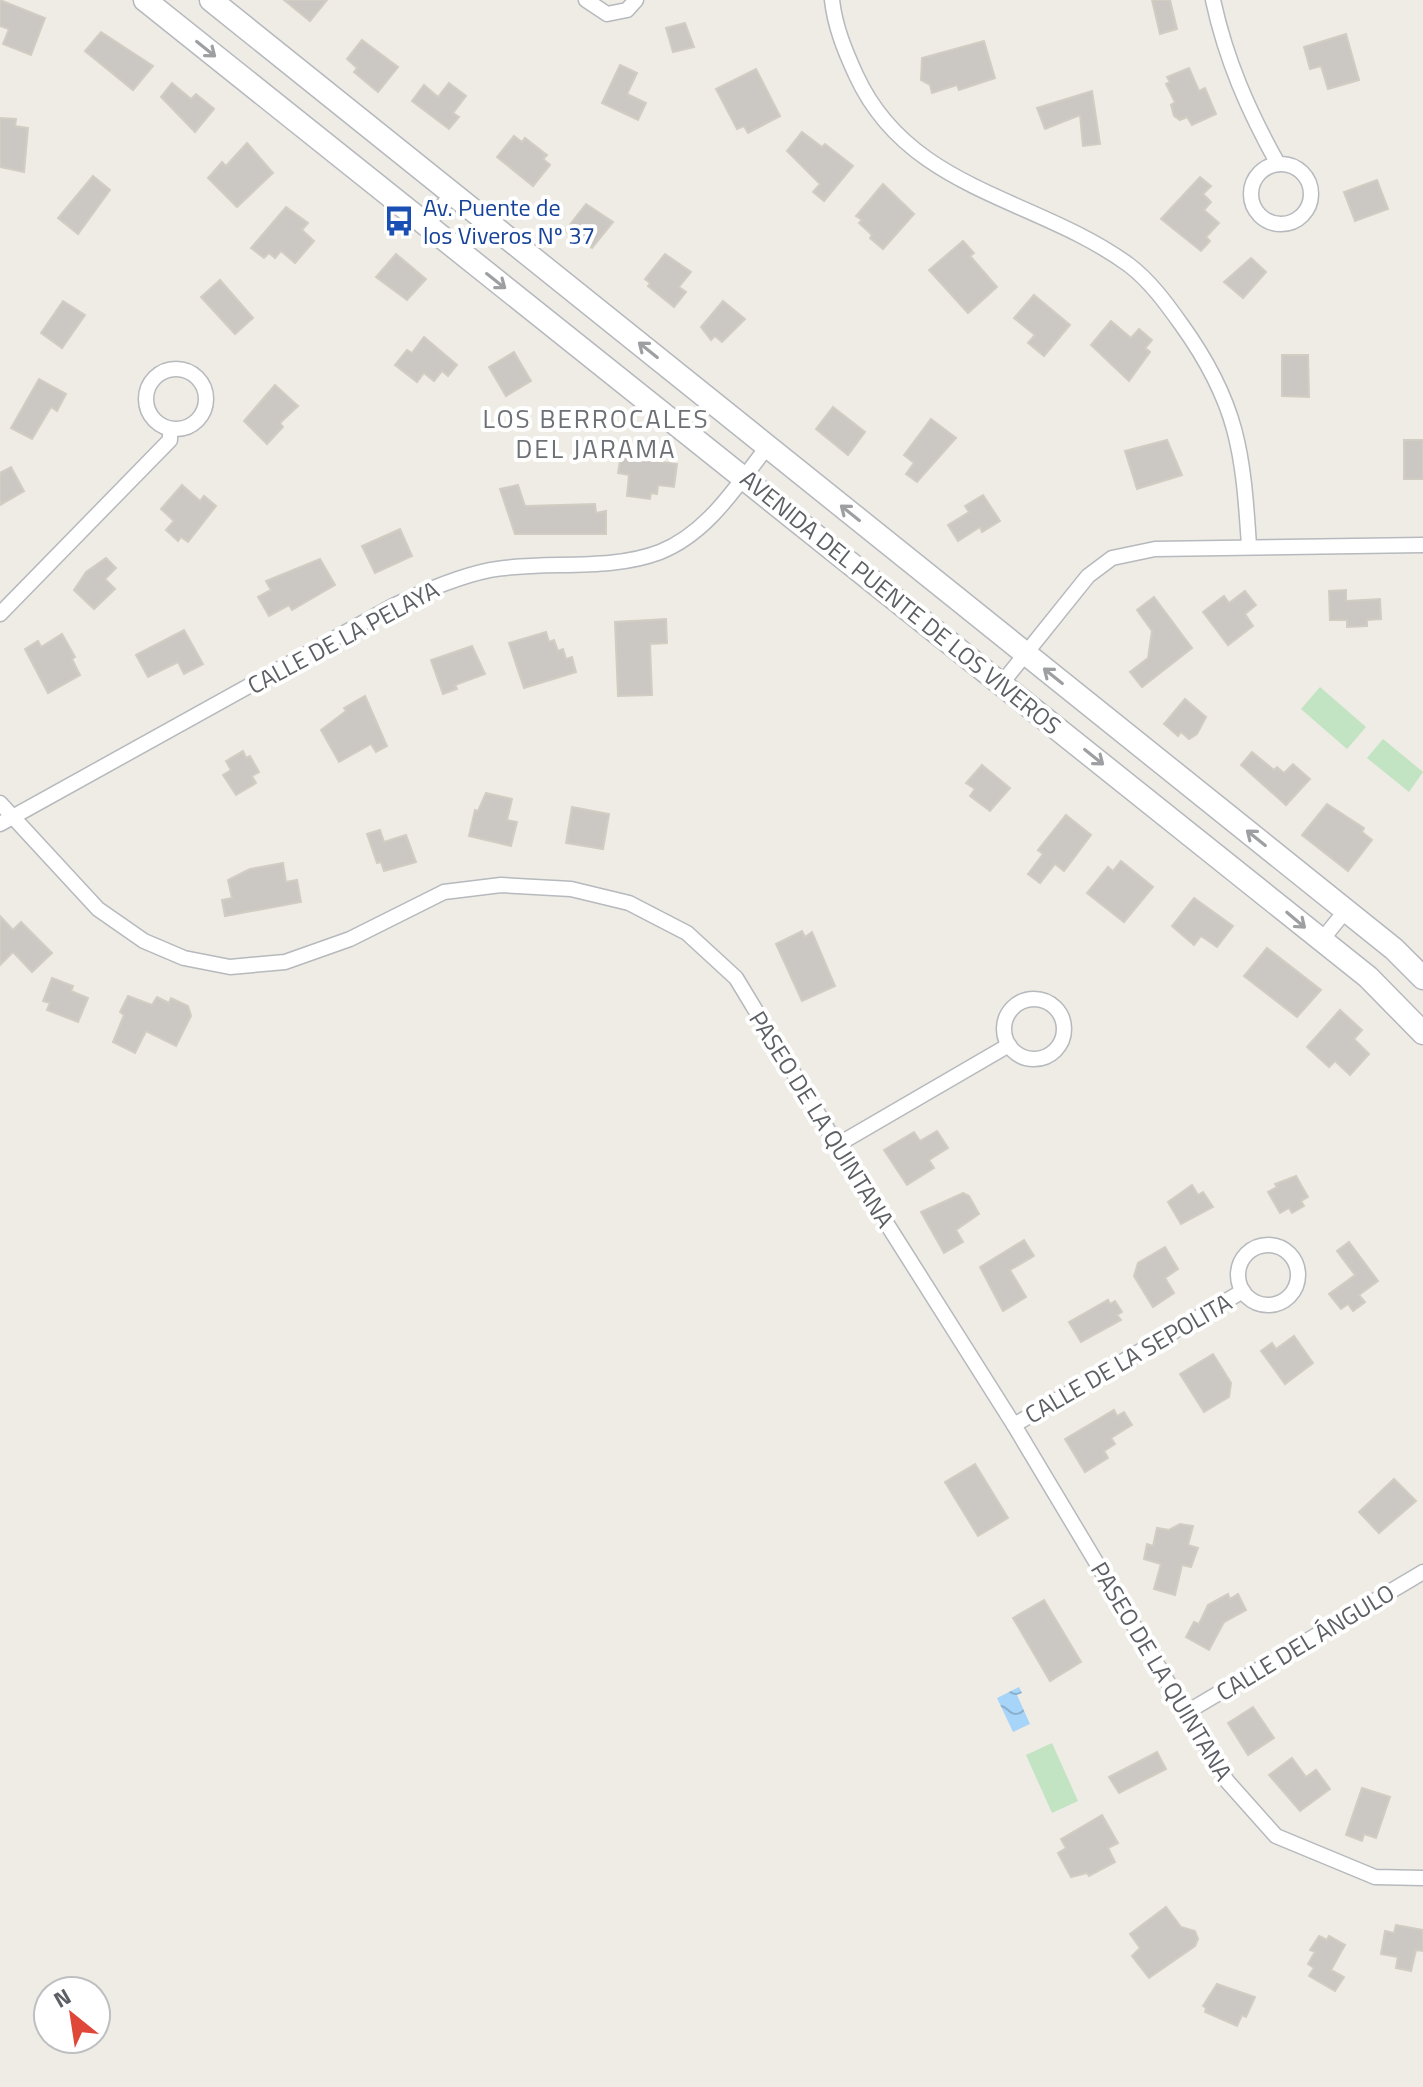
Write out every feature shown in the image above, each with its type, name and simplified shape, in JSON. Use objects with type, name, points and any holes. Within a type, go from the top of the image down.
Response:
[{"type":"street","name":"AVENIDA DEL PUENTE DE LOS VIVEROS","points":[[145,0],[1368,977],[1423,1033]]},
{"type":"street","name":"AVENIDA DEL PUENTE DE LOS VIVEROS","points":[[211,0],[1346,910],[1423,978]]},
{"type":"street","points":[[586,0],[607,14],[627,10],[636,0]]},
{"type":"street","points":[[832,0],[842,46],[863,91],[884,123],[921,158],[1094,243],[1131,266],[1162,297],[1211,365],[1234,422],[1245,477],[1249,546]]},
{"type":"street","points":[[1213,0],[1224,51],[1245,106],[1278,164],[1298,169],[1310,185],[1309,205],[1304,213],[1286,223],[1267,220],[1260,215],[1251,198],[1252,188],[1261,172],[1278,164]]},
{"type":"street","points":[[426,226],[452,194]]},
{"type":"street","points":[[181,370],[197,378],[205,395],[205,404],[196,421],[180,429],[170,429],[152,419],[146,399],[147,389],[160,374],[181,370]]},
{"type":"street","points":[[0,614],[170,440],[170,429]]},
{"type":"street","name":"CALLE DE LA PELAYA","points":[[0,824],[393,606],[441,584],[492,570],[626,559],[661,552],[708,521],[768,446]]},
{"type":"street","points":[[1002,683],[1088,576],[1112,558],[1155,549],[1423,545]]},
{"type":"street","name":"PASEO DE LA QUINTANA","points":[[0,803],[98,909],[144,941],[184,958],[230,967],[298,958],[350,939],[444,892],[501,885],[571,889],[629,903],[687,933],[736,978],[837,1145],[1014,1425],[1227,1781],[1276,1836],[1375,1877],[1423,1878]]},
{"type":"street","points":[[1321,941],[1346,910]]},
{"type":"street","points":[[1040,999],[1057,1009],[1064,1028],[1058,1046],[1051,1053],[1033,1058],[1015,1052],[1009,1045],[1005,1036],[1007,1016],[1020,1002],[1040,999]]},
{"type":"street","points":[[837,1145],[1009,1045]]},
{"type":"street","points":[[1274,1245],[1291,1255],[1298,1273],[1293,1292],[1286,1299],[1277,1303],[1258,1303],[1243,1291],[1238,1272],[1241,1262],[1254,1248],[1274,1245]]},
{"type":"street","name":"CALLE DE LA SEPOLITA","points":[[1014,1425],[1243,1291]]},
{"type":"street","name":"CALLE DEL ÁNGULO","points":[[1187,1712],[1423,1572]]},
{"type":"green space","points":[[1320,687],[1366,727],[1347,749],[1301,709]]},
{"type":"green space","points":[[1383,739],[1423,772],[1409,792],[1367,758]]},
{"type":"green space","points":[[1052,1743],[1078,1801],[1052,1813],[1026,1755]]},
{"type":"water","points":[[1019,1687],[1022,1693],[1017,1695],[1030,1724],[1013,1732],[997,1698]]},
{"type":"building","points":[[0,0],[45,18],[31,55],[3,44],[9,29],[0,26]]},
{"type":"building","points":[[284,0],[327,0],[310,21]]},
{"type":"building","points":[[1152,0],[1170,0],[1177,29],[1160,34]]},
{"type":"building","points":[[685,23],[694,47],[673,52],[666,28]]},
{"type":"building","points":[[101,32],[153,66],[133,90],[85,51]]},
{"type":"building","points":[[1346,34],[1359,80],[1328,89],[1321,66],[1310,69],[1304,47]]},
{"type":"building","points":[[362,40],[398,67],[378,92],[354,72],[357,68],[347,59]]},
{"type":"building","points":[[984,41],[995,78],[959,90],[957,85],[932,93],[930,85],[921,80],[922,58]]},
{"type":"building","points":[[620,65],[637,73],[627,94],[646,103],[638,120],[602,103]]},
{"type":"building","points":[[1189,68],[1199,91],[1205,88],[1216,114],[1192,125],[1187,117],[1180,120],[1174,116],[1171,105],[1175,102],[1166,84],[1170,82],[1167,77]]},
{"type":"building","points":[[756,69],[780,116],[748,133],[744,126],[737,129],[716,89]]},
{"type":"building","points":[[172,83],[191,99],[196,94],[214,109],[195,132],[161,97]]},
{"type":"building","points":[[449,83],[466,96],[453,113],[459,117],[449,129],[412,101],[424,85],[438,97]]},
{"type":"building","points":[[1092,91],[1100,144],[1083,146],[1080,115],[1045,129],[1037,108]]},
{"type":"building","points":[[0,118],[16,119],[15,126],[28,128],[24,172],[0,167]]},
{"type":"building","points":[[802,132],[822,147],[825,144],[853,166],[824,201],[813,192],[820,184],[787,151]]},
{"type":"building","points":[[514,136],[522,142],[525,138],[547,155],[543,159],[550,165],[533,186],[497,157]]},
{"type":"building","points":[[247,143],[273,173],[237,207],[208,178],[222,162],[226,166]]},
{"type":"building","points":[[93,176],[110,190],[78,234],[58,218]]},
{"type":"building","points":[[1200,177],[1211,186],[1203,194],[1211,202],[1204,210],[1219,223],[1206,237],[1210,241],[1201,251],[1161,219]]},
{"type":"building","points":[[1377,180],[1388,209],[1355,221],[1344,192]]},
{"type":"building","points":[[883,184],[914,214],[883,249],[870,238],[872,235],[856,216]]},
{"type":"building","points":[[586,204],[613,222],[592,248],[565,231]]},
{"type":"building","points":[[286,207],[308,223],[302,230],[314,241],[295,263],[281,251],[275,258],[269,253],[264,258],[251,248]]},
{"type":"building","points":[[963,241],[974,253],[970,256],[997,287],[968,313],[929,270]]},
{"type":"building","points":[[396,254],[426,279],[407,300],[376,277]]},
{"type":"building","points":[[665,254],[691,272],[679,287],[686,292],[674,307],[648,286],[650,283],[645,279]]},
{"type":"building","points":[[1251,258],[1266,272],[1243,298],[1224,282]]},
{"type":"building","points":[[220,280],[253,318],[235,334],[201,297]]},
{"type":"building","points":[[1034,295],[1070,325],[1044,356],[1028,343],[1035,335],[1014,318]]},
{"type":"building","points":[[63,301],[85,315],[62,348],[41,333]]},
{"type":"building","points":[[723,301],[745,319],[722,342],[715,336],[711,340],[701,327]]},
{"type":"building","points":[[1111,321],[1131,338],[1139,329],[1152,340],[1145,348],[1150,352],[1129,381],[1091,345]]},
{"type":"building","points":[[424,337],[457,365],[448,376],[442,371],[434,381],[424,373],[417,382],[395,365],[407,350],[412,353]]},
{"type":"building","points":[[514,352],[531,381],[506,396],[489,367]]},
{"type":"building","points":[[1282,355],[1308,355],[1309,397],[1282,396]]},
{"type":"building","points":[[39,379],[66,394],[57,411],[51,407],[32,439],[11,428]]},
{"type":"building","points":[[275,385],[298,406],[280,423],[283,427],[267,444],[244,421]]},
{"type":"building","points":[[833,407],[865,432],[848,455],[816,429]]},
{"type":"building","points":[[931,419],[956,438],[917,482],[906,474],[914,463],[904,455]]},
{"type":"building","points":[[1167,440],[1182,475],[1137,489],[1125,451]]},
{"type":"building","points":[[1404,440],[1423,440],[1423,479],[1404,479]]},
{"type":"building","points":[[631,449],[658,452],[656,461],[677,464],[674,487],[658,485],[657,494],[651,493],[650,499],[627,496],[629,475],[618,473],[621,455],[630,456]]},
{"type":"building","points":[[11,467],[24,491],[0,505],[0,473]]},
{"type":"building","points":[[182,485],[200,501],[204,496],[216,506],[188,542],[181,537],[178,541],[166,530],[174,521],[161,509]]},
{"type":"building","points":[[518,485],[525,506],[595,504],[596,513],[606,511],[606,534],[515,534],[500,489]]},
{"type":"building","points":[[983,495],[1000,521],[982,532],[980,527],[958,541],[948,525],[969,512],[965,506]]},
{"type":"building","points":[[400,529],[412,556],[375,573],[362,546]]},
{"type":"building","points":[[106,558],[116,568],[105,579],[115,589],[94,609],[74,590],[86,572]]},
{"type":"building","points":[[320,559],[335,585],[292,610],[289,605],[269,616],[258,597],[271,590],[266,581]]},
{"type":"building","points":[[1346,590],[1346,601],[1380,599],[1381,619],[1367,620],[1367,626],[1347,627],[1347,620],[1330,620],[1329,591]]},
{"type":"building","points":[[1245,591],[1256,605],[1245,614],[1253,626],[1228,645],[1203,612],[1224,596],[1229,603]]},
{"type":"building","points":[[1154,597],[1192,648],[1142,687],[1130,672],[1148,658],[1152,631],[1137,610]]},
{"type":"building","points":[[666,619],[667,643],[650,644],[652,695],[618,696],[615,622]]},
{"type":"building","points":[[184,630],[203,664],[184,674],[178,662],[148,677],[136,655]]},
{"type":"building","points":[[546,632],[549,642],[554,640],[558,651],[563,649],[566,659],[572,657],[576,672],[524,688],[509,643]]},
{"type":"building","points":[[62,634],[75,657],[72,659],[80,675],[48,693],[25,649],[38,641],[41,647]]},
{"type":"building","points":[[472,646],[485,674],[455,685],[457,689],[443,694],[431,660]]},
{"type":"building","points":[[365,696],[387,746],[376,752],[371,744],[339,762],[321,730],[346,711],[344,708]]},
{"type":"building","points":[[1185,699],[1206,717],[1197,734],[1189,739],[1181,732],[1178,736],[1164,724]]},
{"type":"building","points":[[243,751],[246,758],[250,756],[259,772],[252,776],[256,783],[236,795],[223,775],[231,770],[226,761]]},
{"type":"building","points":[[1252,752],[1274,770],[1277,767],[1284,773],[1293,764],[1310,779],[1286,805],[1241,765]]},
{"type":"building","points":[[982,765],[1010,788],[990,811],[970,796],[975,789],[966,783]]},
{"type":"building","points":[[486,793],[512,799],[507,820],[517,822],[511,846],[469,836],[475,810],[478,811]]},
{"type":"building","points":[[1327,804],[1364,828],[1362,832],[1372,840],[1348,871],[1302,835]]},
{"type":"building","points":[[572,807],[609,814],[603,849],[566,843]]},
{"type":"building","points":[[1066,815],[1091,835],[1064,871],[1055,864],[1040,883],[1028,874],[1043,854],[1038,850]]},
{"type":"building","points":[[380,830],[384,842],[406,835],[416,862],[384,871],[381,862],[377,863],[367,834]]},
{"type":"building","points":[[1121,861],[1153,887],[1124,922],[1087,893],[1108,867],[1113,871]]},
{"type":"building","points":[[283,863],[286,882],[297,880],[301,902],[225,916],[222,900],[232,898],[228,880],[250,869]]},
{"type":"building","points":[[1194,898],[1233,926],[1217,947],[1201,936],[1194,945],[1172,926]]},
{"type":"building","points":[[0,916],[13,930],[21,922],[52,953],[32,972],[13,952],[0,965]]},
{"type":"building","points":[[802,931],[805,937],[812,932],[835,986],[802,1001],[776,944]]},
{"type":"building","points":[[1267,948],[1321,990],[1297,1017],[1244,976]]},
{"type":"building","points":[[52,978],[73,986],[71,991],[88,998],[78,1022],[47,1010],[50,1003],[43,1001]]},
{"type":"building","points":[[128,996],[152,1005],[157,997],[169,1003],[171,998],[188,1006],[191,1016],[176,1046],[146,1031],[135,1053],[113,1042],[124,1015],[120,1012]]},
{"type":"building","points":[[1340,1010],[1362,1030],[1354,1039],[1369,1054],[1350,1075],[1335,1061],[1329,1067],[1307,1047]]},
{"type":"building","points":[[937,1131],[948,1148],[929,1160],[934,1168],[907,1185],[884,1150],[914,1132],[920,1141]]},
{"type":"building","points":[[1296,1176],[1308,1197],[1301,1201],[1304,1206],[1292,1213],[1289,1208],[1280,1213],[1268,1192],[1277,1187],[1275,1184]]},
{"type":"building","points":[[1192,1185],[1198,1195],[1203,1192],[1213,1207],[1181,1224],[1168,1202]]},
{"type":"building","points":[[963,1193],[969,1196],[979,1214],[956,1230],[963,1242],[944,1253],[921,1212]]},
{"type":"building","points":[[1024,1240],[1034,1256],[1010,1270],[1026,1297],[1003,1311],[980,1267]]},
{"type":"building","points":[[1349,1242],[1378,1281],[1359,1295],[1365,1302],[1353,1311],[1348,1304],[1341,1309],[1329,1294],[1355,1275],[1337,1251]]},
{"type":"building","points":[[1165,1247],[1178,1269],[1165,1278],[1174,1293],[1153,1307],[1134,1276],[1138,1263]]},
{"type":"building","points":[[1108,1300],[1110,1304],[1115,1301],[1122,1312],[1117,1315],[1121,1320],[1081,1342],[1069,1322]]},
{"type":"building","points":[[1294,1336],[1313,1363],[1285,1384],[1261,1351],[1272,1343],[1276,1349]]},
{"type":"building","points":[[1213,1354],[1231,1383],[1229,1397],[1204,1412],[1180,1374]]},
{"type":"building","points":[[1114,1410],[1117,1416],[1124,1412],[1132,1425],[1111,1438],[1115,1444],[1104,1451],[1108,1458],[1085,1472],[1065,1439]]},
{"type":"building","points":[[975,1464],[1008,1518],[978,1536],[945,1482]]},
{"type":"building","points":[[1394,1479],[1416,1501],[1379,1533],[1359,1512]]},
{"type":"building","points":[[1180,1524],[1193,1526],[1188,1545],[1198,1548],[1191,1567],[1182,1565],[1175,1595],[1154,1589],[1161,1564],[1144,1559],[1147,1544],[1153,1546],[1157,1528],[1169,1530]]},
{"type":"building","points":[[1228,1594],[1230,1599],[1238,1594],[1246,1610],[1224,1622],[1209,1650],[1186,1637],[1194,1622],[1199,1624],[1208,1605]]},
{"type":"building","points":[[1044,1600],[1081,1662],[1050,1681],[1013,1618]]},
{"type":"building","points":[[1253,1707],[1274,1738],[1248,1755],[1228,1723]]},
{"type":"building","points":[[1157,1752],[1166,1769],[1119,1793],[1109,1777]]},
{"type":"building","points":[[1292,1758],[1306,1777],[1316,1770],[1330,1789],[1300,1811],[1269,1775]]},
{"type":"building","points":[[1362,1788],[1390,1797],[1376,1838],[1364,1834],[1362,1841],[1346,1835]]},
{"type":"building","points":[[1102,1815],[1118,1843],[1108,1848],[1115,1862],[1089,1876],[1087,1873],[1071,1877],[1058,1853],[1066,1848],[1061,1839]]},
{"type":"building","points":[[1166,1907],[1181,1927],[1195,1931],[1198,1939],[1195,1946],[1149,1978],[1132,1956],[1140,1948],[1130,1934]]},
{"type":"building","points":[[1396,1925],[1423,1930],[1423,1951],[1416,1950],[1411,1971],[1396,1968],[1398,1957],[1381,1954],[1385,1931],[1394,1933]]},
{"type":"building","points":[[1319,1936],[1327,1940],[1329,1936],[1345,1945],[1331,1970],[1344,1977],[1335,1991],[1309,1976],[1314,1968],[1308,1964],[1315,1952],[1310,1950]]},
{"type":"building","points":[[1217,1984],[1255,1997],[1246,2017],[1242,2015],[1237,2026],[1205,2012],[1203,2006]]},
{"type":"place","name":"Av. Puente de los Viveros Nº 37","points":[[399,221]]},
{"type":"district","name":"LOS BERROCALES DEL JARAMA","points":[[596,433]]}]
